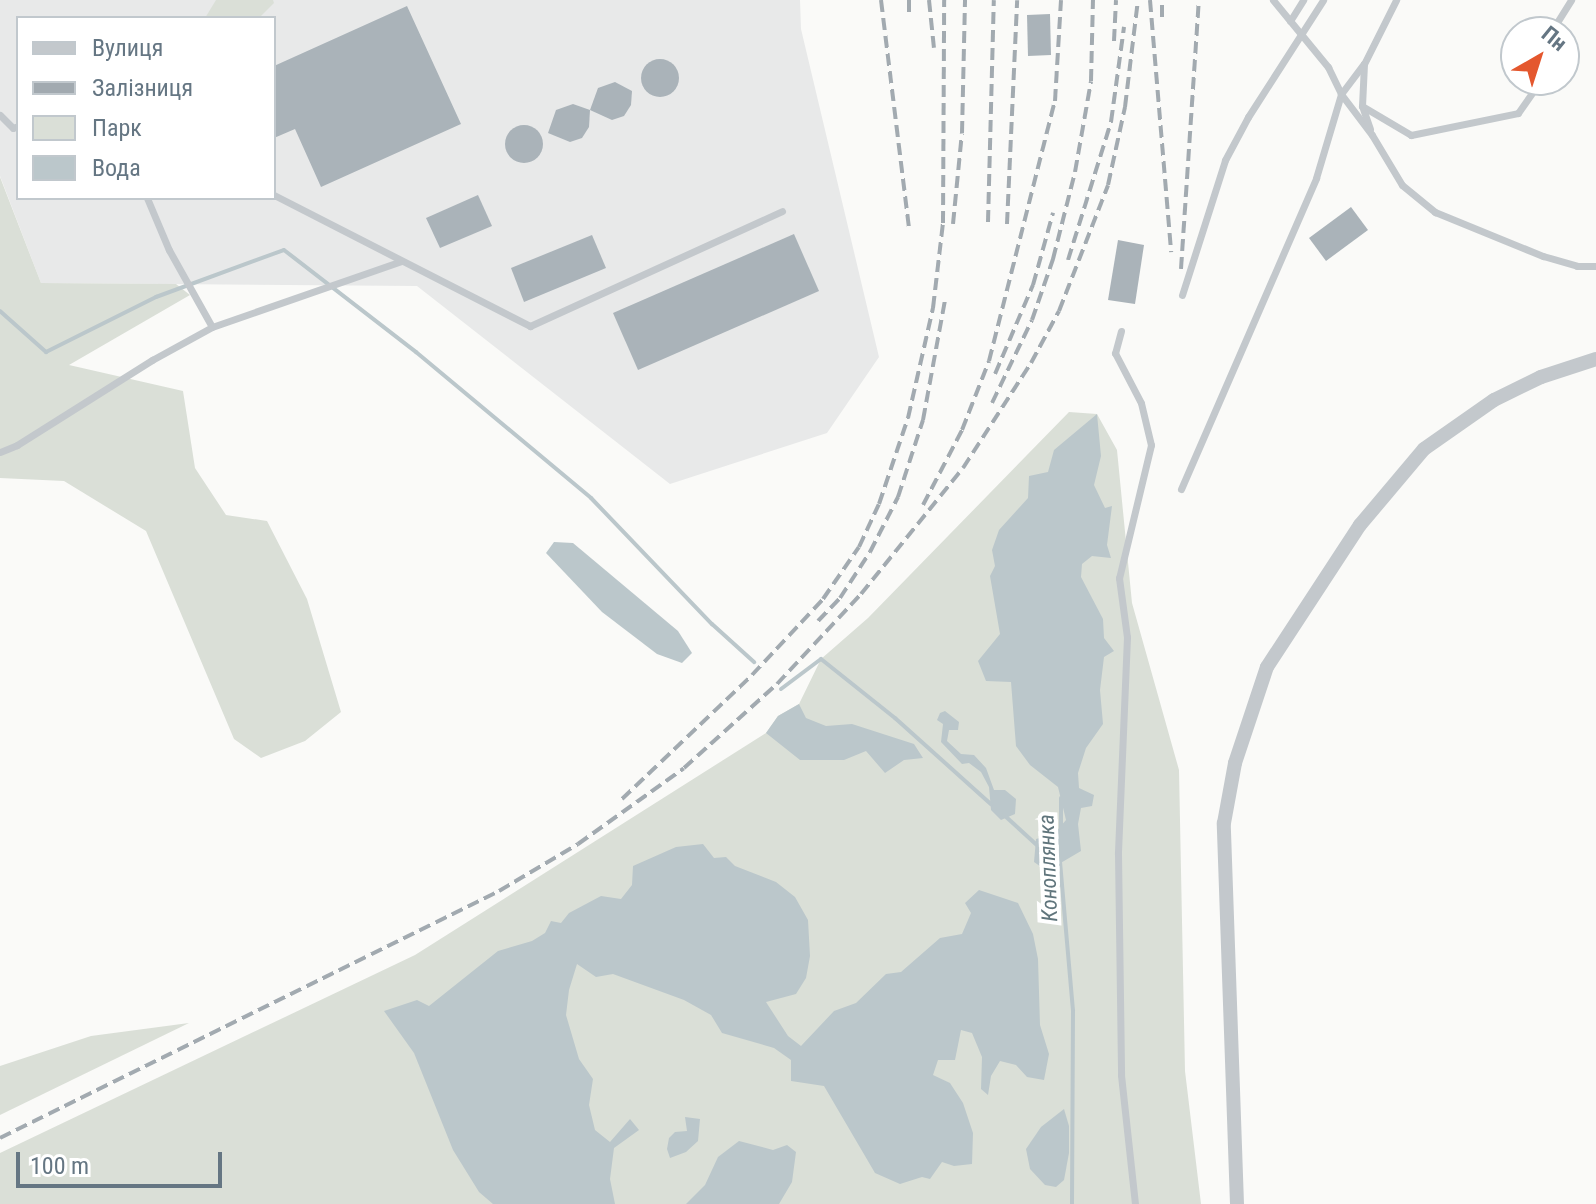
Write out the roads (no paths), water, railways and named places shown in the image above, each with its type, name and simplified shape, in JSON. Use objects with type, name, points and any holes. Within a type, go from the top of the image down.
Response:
[{"type":"street","points":[[1237,1204],[1224,823],[1235,763],[1267,667],[1360,525],[1424,449],[1494,400],[1541,377],[1596,359]]},
{"type":"lane","points":[[1273,0],[1328,67],[1341,94],[1372,135],[1402,185],[1435,212],[1543,256],[1577,266],[1596,266]]},
{"type":"lane","points":[[1290,21],[1303,0]]},
{"type":"lane","points":[[1182,295],[1225,160],[1248,117],[1323,0]]},
{"type":"lane","points":[[1181,489],[1316,178],[1341,94],[1364,64],[1396,0]]},
{"type":"lane","points":[[1364,64],[1362,106],[1372,135]]},
{"type":"lane","points":[[1362,106],[1411,135],[1518,113],[1530,96]]},
{"type":"lane","points":[[0,115],[13,128],[16,127]]},
{"type":"lane","points":[[276,196],[530,326],[782,211]]},
{"type":"lane","points":[[148,200],[169,250],[212,327]]},
{"type":"lane","points":[[0,452],[17,445],[152,360],[212,327],[401,261]]},
{"type":"lane","points":[[1121,331],[1115,353],[1141,403],[1151,445],[1119,578],[1127,637],[1118,854],[1121,1075],[1135,1204]]},
{"type":"water","points":[[1097,414],[1101,456],[1094,485],[1105,508],[1112,506],[1107,545],[1111,558],[1092,556],[1082,564],[1081,577],[1103,619],[1104,638],[1114,651],[1104,657],[1100,690],[1103,724],[1086,748],[1078,773],[1079,788],[1094,795],[1092,806],[1081,808],[1078,824],[1081,851],[1047,871],[1034,862],[1036,839],[1054,834],[1066,820],[1058,787],[1030,765],[1016,746],[1011,682],[986,681],[978,661],[1000,634],[990,576],[995,566],[992,550],[999,530],[1028,498],[1029,476],[1048,472],[1054,450]]},
{"type":"water","points":[[554,542],[573,543],[678,631],[692,653],[682,663],[657,654],[602,612],[546,553]]},
{"type":"water","points":[[799,704],[806,718],[826,726],[852,724],[914,744],[923,758],[904,760],[885,773],[866,751],[844,760],[800,760],[766,733],[778,716]]},
{"type":"water","points":[[945,711],[959,722],[958,730],[949,730],[947,741],[961,754],[974,755],[986,768],[994,790],[1005,790],[1016,799],[1015,814],[1001,820],[991,810],[989,787],[981,772],[969,763],[962,764],[941,742],[943,724],[937,720],[940,713]]},
{"type":"water","points":[[703,844],[714,858],[726,857],[735,866],[776,882],[795,897],[808,920],[810,956],[806,978],[796,994],[766,1002],[788,1036],[801,1046],[834,1011],[856,1003],[886,974],[901,972],[940,938],[962,934],[971,913],[965,903],[979,890],[1018,903],[1033,934],[1038,959],[1040,1025],[1049,1054],[1044,1080],[1027,1077],[1016,1065],[1000,1061],[991,1076],[988,1095],[981,1089],[982,1057],[972,1033],[961,1030],[955,1060],[938,1060],[933,1075],[950,1083],[963,1103],[973,1133],[972,1164],[954,1166],[942,1162],[930,1179],[922,1177],[900,1184],[875,1173],[824,1086],[791,1081],[791,1060],[774,1048],[722,1033],[711,1015],[684,1000],[613,974],[596,977],[577,964],[566,1015],[579,1059],[593,1079],[589,1105],[595,1130],[610,1142],[630,1119],[639,1130],[614,1148],[610,1179],[615,1204],[493,1204],[479,1192],[453,1150],[414,1053],[384,1011],[417,1000],[429,1006],[498,951],[532,941],[545,933],[551,921],[561,923],[569,913],[601,896],[621,899],[632,885],[633,866],[676,847]]},
{"type":"water","points":[[1064,1109],[1069,1126],[1069,1153],[1064,1180],[1056,1187],[1045,1185],[1030,1169],[1026,1149],[1041,1127]]},
{"type":"water","points":[[685,1117],[700,1119],[698,1141],[686,1152],[670,1158],[667,1149],[669,1138],[675,1132],[687,1131]]},
{"type":"water","points":[[739,1141],[773,1150],[787,1145],[796,1152],[792,1182],[779,1204],[686,1204],[705,1185],[718,1157]]},
{"type":"waterway","points":[[0,311],[46,352],[156,297],[284,250],[416,352],[591,498],[712,624],[754,662]]},
{"type":"waterway","points":[[781,689],[821,659],[895,718],[991,804]]},
{"type":"waterway","name":"Коноплянка","points":[[1061,798],[1061,829]]},
{"type":"waterway","points":[[1004,815],[1039,847]]},
{"type":"waterway","name":"Коноплянка","points":[[1060,862],[1073,1011],[1072,1204]]},
{"type":"railway","points":[[881,0],[909,229]]},
{"type":"railway","points":[[909,0],[909,12]]},
{"type":"railway","points":[[929,0],[934,48]]},
{"type":"railway","points":[[622,799],[752,675],[823,599],[859,547],[879,504],[908,418],[933,308],[943,223],[944,0]]},
{"type":"railway","points":[[953,224],[962,133],[965,0]]},
{"type":"railway","points":[[988,222],[994,0]]},
{"type":"railway","points":[[1007,224],[1017,0]]},
{"type":"railway","points":[[923,505],[962,430],[989,361],[1055,101],[1061,0]]},
{"type":"railway","points":[[992,403],[1032,320],[1053,259],[1075,172],[1091,81],[1093,0]]},
{"type":"railway","points":[[1114,41],[1116,0]]},
{"type":"railway","points":[[0,1138],[499,891],[578,844],[684,768],[777,684],[861,594],[963,468],[1031,363],[1059,311],[1108,185],[1125,107],[1138,0]]},
{"type":"railway","points":[[1150,0],[1171,252]]},
{"type":"railway","points":[[1162,0],[1162,17]]},
{"type":"railway","points":[[1181,269],[1199,0]]},
{"type":"railway","points":[[1068,260],[1111,122],[1124,27]]},
{"type":"railway","points":[[995,374],[1033,285],[1053,213]]},
{"type":"railway","points":[[818,621],[840,598],[870,552],[898,497],[923,420],[945,300]]}]
